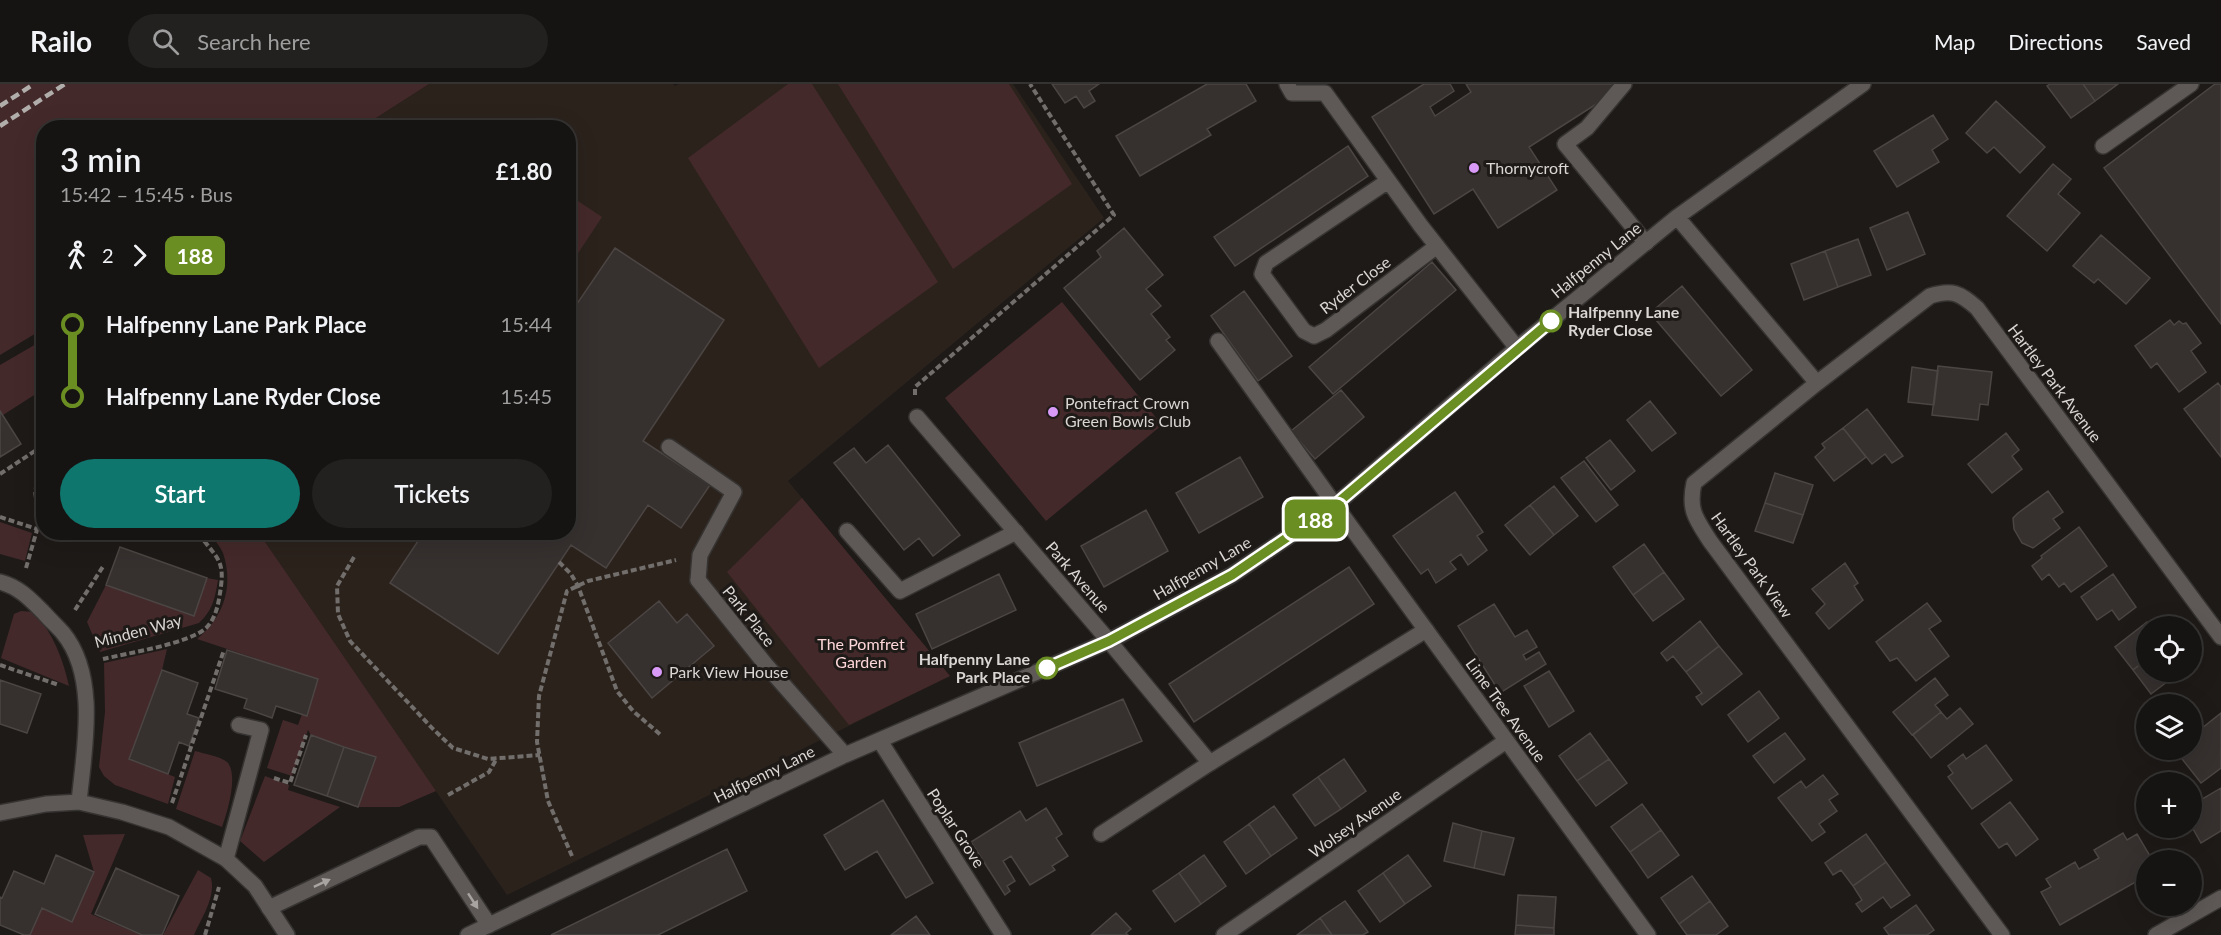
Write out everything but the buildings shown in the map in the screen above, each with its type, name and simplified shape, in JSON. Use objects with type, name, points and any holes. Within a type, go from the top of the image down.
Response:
[{"type":"street","points":[[1287,84],[1292,93],[1325,93],[1388,181],[1517,348]]},
{"type":"street","points":[[1624,84],[1587,128],[1565,144],[1646,243]]},
{"type":"street","name":"Halfpenny Lane","points":[[468,935],[845,755],[1109,641],[1232,575],[1335,505],[1517,348],[1677,217],[1863,84]]},
{"type":"street","points":[[2103,146],[2191,84]]},
{"type":"street","name":"Ryder Close","points":[[1388,181],[1266,263],[1262,274],[1304,331],[1314,336],[1326,330],[1437,246]]},
{"type":"street","points":[[1677,217],[1817,383]]},
{"type":"street","name":"Hartley Park Avenue","points":[[1817,383],[1930,296],[1945,291],[1963,295],[1977,308],[2221,637]]},
{"type":"street","name":"Lime Tree Avenue","points":[[1218,341],[1648,935]]},
{"type":"street","name":"Hartley Park View","points":[[1817,383],[1694,483],[1691,509],[1710,541],[2002,935]]},
{"type":"street","name":"Park Avenue","points":[[917,417],[1210,763]]},
{"type":"street","points":[[669,447],[734,492],[700,555]]},
{"type":"street","points":[[847,531],[900,591],[1016,532]]},
{"type":"street","name":"Park Place","points":[[700,555],[698,580],[766,665],[845,755]]},
{"type":"street","name":"Minden Way","points":[[0,582],[21,591],[64,634],[79,666],[86,694],[85,739],[79,802]]},
{"type":"street","points":[[1101,834],[1210,763],[1426,630]]},
{"type":"street","points":[[226,859],[261,730],[239,725]]},
{"type":"street","name":"Poplar Grove","points":[[880,741],[1003,935]]},
{"type":"street","name":"Wolsey Avenue","points":[[1224,935],[1506,741]]},
{"type":"street","points":[[0,813],[45,804],[79,802],[122,812],[169,827],[226,859],[255,886],[287,935]]},
{"type":"street","points":[[269,908],[419,837],[430,837],[489,925]]},
{"type":"street","points":[[2156,935],[2221,898]]},
{"type":"path","points":[[917,417],[915,387],[1114,215],[1030,84]]},
{"type":"path","points":[[0,474],[36,450]]},
{"type":"path","points":[[0,516],[36,530]]},
{"type":"path","points":[[21,591],[36,534]]},
{"type":"path","name":"Minden Way","points":[[79,666],[176,642],[205,628],[216,614],[223,575],[221,564],[203,540]]},
{"type":"path","points":[[572,856],[548,801],[537,742],[539,696],[567,591],[588,581],[700,555]]},
{"type":"path","points":[[354,557],[337,586],[338,614],[350,641],[453,748],[488,759],[540,755]]},
{"type":"path","points":[[560,562],[578,586],[617,691],[633,711],[662,736]]},
{"type":"path","points":[[59,629],[76,609],[104,564]]},
{"type":"path","points":[[169,812],[224,650]]},
{"type":"path","points":[[0,665],[86,694]]},
{"type":"path","points":[[250,770],[290,783],[306,735]]},
{"type":"path","points":[[448,795],[489,772],[497,758]]},
{"type":"path","points":[[206,935],[226,859]]},
{"type":"shaded area","points":[[429,84],[673,84],[675,86],[679,84],[1013,84],[1104,218],[788,481],[950,676],[507,895],[264,540],[576,540],[576,120],[373,120]]},
{"type":"green space","points":[[0,84],[429,84],[373,120],[36,120],[36,333],[0,355]]},
{"type":"green space","points":[[788,84],[812,84],[938,282],[819,368],[688,158]]},
{"type":"green space","points":[[838,84],[1009,84],[1072,184],[953,269]]},
{"type":"green space","points":[[576,200],[602,217],[576,256]]},
{"type":"green space","name":"Pontefract Crown Green Bowls Club","points":[[1062,302],[1162,425],[1046,521],[945,398]]},
{"type":"green space","points":[[36,344],[36,394],[3,415],[0,411],[0,365]]},
{"type":"green space","name":"The Pomfret Garden","points":[[802,498],[950,676],[849,725],[727,572]]},
{"type":"green space","points":[[0,522],[32,533],[25,561],[0,554]]},
{"type":"green space","points":[[215,540],[264,540],[436,791],[399,807],[358,807],[375,757],[311,735],[308,730],[292,776],[267,768],[283,720],[298,725],[302,714],[307,715],[318,679],[197,639],[220,611],[227,589],[226,565]]},
{"type":"green space","points":[[207,578],[218,580],[217,586],[210,608],[199,623],[100,652],[87,622],[106,585],[193,616]]},
{"type":"green space","points":[[21,611],[34,612],[47,629],[64,666],[69,686],[1,658],[14,614]]},
{"type":"green space","points":[[167,649],[162,670],[129,759],[175,777],[168,804],[115,785],[104,776],[99,767],[105,712],[104,663]]},
{"type":"green space","points":[[195,751],[220,758],[227,762],[230,768],[231,794],[222,827],[176,809]]},
{"type":"green space","points":[[265,776],[289,785],[288,790],[340,807],[264,862],[240,841]]},
{"type":"green space","points":[[125,834],[91,914],[141,935],[30,935],[42,908],[72,922],[94,872],[83,835]]},
{"type":"green space","points":[[198,870],[211,878],[212,892],[194,935],[163,935]]},
{"type":"railway","points":[[0,106],[34,84]]},
{"type":"railway","points":[[0,126],[65,84]]},
{"type":"bus line","name":"188","points":[[1047,668],[1109,641],[1232,575],[1335,505],[1551,321]]},
{"type":"place","name":"Thornycroft","points":[[1474,168]]},
{"type":"place","name":"Halfpenny Lane Ryder Close","points":[[1551,321]]},
{"type":"place","name":"Pontefract Crown Green Bowls Club","points":[[1053,412]]},
{"type":"place","name":"Halfpenny Lane Park Place","points":[[1047,668]]},
{"type":"place","name":"Park View House","points":[[657,672]]}]
